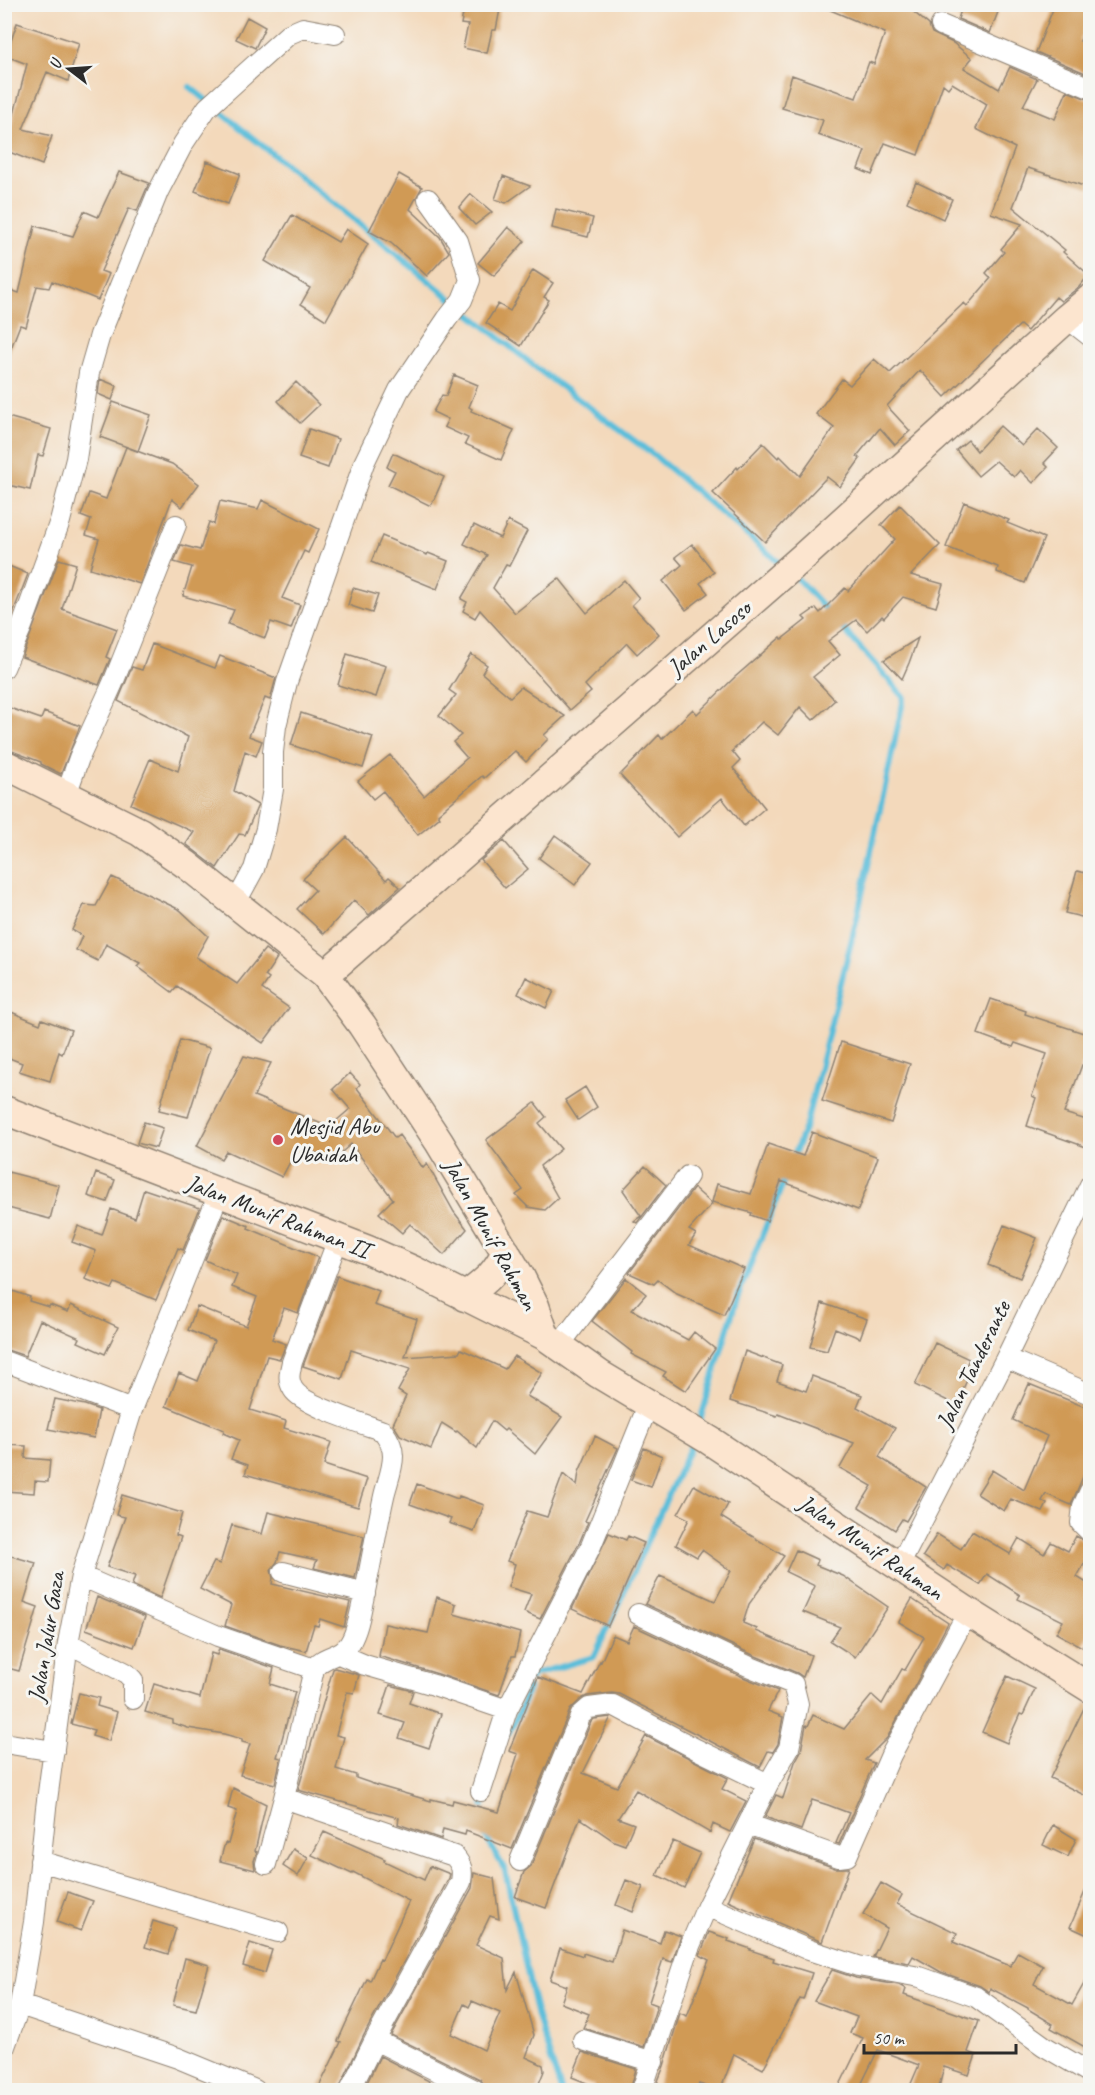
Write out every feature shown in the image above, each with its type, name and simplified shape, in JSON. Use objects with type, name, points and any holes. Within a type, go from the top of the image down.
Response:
[{"type":"street","points":[[940,25],[1090,88]]},
{"type":"street","points":[[4,668],[22,626],[60,521],[76,459],[89,373],[100,335],[158,192],[183,144],[211,105],[289,34],[303,28],[335,34]]},
{"type":"street","points":[[235,904],[254,869],[266,829],[273,789],[276,726],[287,682],[364,463],[399,390],[462,300],[470,280],[458,241],[428,199]]},
{"type":"street","name":"Jalan Lasoso","points":[[326,975],[803,557],[1090,299]]},
{"type":"street","points":[[1067,318],[1090,336]]},
{"type":"street","points":[[66,795],[79,758],[113,683],[176,525]]},
{"type":"street","name":"Jalan Munif Rahman","points":[[4,764],[140,832],[187,865],[326,975],[439,1142],[506,1252],[552,1341],[599,1374],[698,1433],[968,1612],[1090,1688]]},
{"type":"street","name":"Jalan Munif Rahman II","points":[[4,1110],[416,1271],[552,1341]]},
{"type":"street","points":[[552,1341],[688,1176]]},
{"type":"street","name":"Jalan Tanderante","points":[[899,1566],[1006,1358],[1090,1185]]},
{"type":"street","name":"Jalan Jalur Gaza","points":[[4,2049],[20,2005],[34,1922],[68,1643],[81,1576],[132,1410],[219,1193]]},
{"type":"street","points":[[266,1864],[314,1669],[323,1659],[339,1654],[349,1646],[354,1635],[393,1459],[393,1448],[383,1431],[318,1406],[299,1396],[293,1390],[289,1377],[292,1362],[338,1239]]},
{"type":"street","points":[[465,1297],[483,1285],[506,1252]]},
{"type":"street","points":[[1006,1358],[1090,1394]]},
{"type":"street","points":[[4,1361],[132,1410]]},
{"type":"street","points":[[481,1791],[507,1710],[591,1546],[649,1403]]},
{"type":"street","points":[[1090,1491],[1083,1506],[1081,1523],[1090,1532]]},
{"type":"street","points":[[283,1572],[365,1593]]},
{"type":"street","points":[[81,1576],[218,1636],[314,1669]]},
{"type":"street","points":[[748,1824],[839,1857],[847,1856],[891,1755],[968,1612]]},
{"type":"street","points":[[638,1614],[748,1666],[793,1684],[798,1704],[789,1748],[768,1784],[688,1948],[642,2091]]},
{"type":"street","points":[[68,1643],[126,1673],[133,1680],[133,1699]]},
{"type":"street","points":[[339,1654],[365,1665],[507,1710]]},
{"type":"street","points":[[520,1861],[581,1715],[589,1708],[613,1705],[768,1784]]},
{"type":"street","points":[[4,1743],[54,1751]]},
{"type":"street","points":[[284,1798],[454,1856],[463,1869],[461,1882],[375,2040],[350,2091]]},
{"type":"street","points":[[40,1861],[278,1932]]},
{"type":"street","points":[[707,1906],[809,1950],[869,1969],[920,1977],[968,1993],[994,2008],[1044,2046],[1090,2073]]},
{"type":"street","points":[[20,2005],[177,2058],[255,2091]]},
{"type":"street","points":[[375,2040],[475,2091]]},
{"type":"street","points":[[583,2040],[653,2062]]},
{"type":"building","points":[[478,4],[501,4],[496,30],[492,30],[487,53],[463,48],[468,25],[461,24],[464,8],[477,11]]},
{"type":"building","points":[[816,4],[904,4],[929,25],[932,33],[953,43],[972,58],[964,68],[999,89],[1010,67],[1037,79],[1023,106],[1055,119],[1067,91],[1090,100],[1090,188],[1028,168],[1013,207],[1065,250],[1063,252],[1089,275],[1079,287],[1061,301],[1056,297],[1027,331],[1020,325],[945,397],[920,370],[887,406],[910,431],[895,445],[880,428],[857,456],[860,459],[840,487],[827,477],[765,542],[713,493],[763,443],[800,476],[834,428],[816,414],[842,379],[850,385],[874,359],[890,373],[964,303],[967,306],[991,278],[986,273],[1004,252],[1001,249],[1022,224],[991,213],[1015,148],[976,129],[987,104],[952,83],[948,88],[943,84],[918,155],[885,143],[872,175],[858,169],[865,151],[818,135],[823,120],[782,108],[792,75],[856,98],[869,62],[874,64],[885,33]]},
{"type":"building","points":[[963,4],[1001,4],[990,33],[958,19]]},
{"type":"building","points":[[1055,4],[1090,4],[1090,14],[1080,41],[1087,43],[1090,35],[1090,75],[1036,52]]},
{"type":"building","points":[[247,17],[265,27],[255,48],[236,39]]},
{"type":"building","points":[[17,23],[79,43],[68,81],[47,72],[23,129],[52,136],[42,165],[4,150],[4,125],[11,126],[27,64],[6,56]]},
{"type":"building","points":[[207,161],[240,174],[228,204],[195,191]]},
{"type":"building","points":[[119,172],[149,183],[137,211],[129,208],[101,271],[109,274],[98,300],[52,281],[49,288],[37,286],[26,327],[20,325],[6,361],[4,361],[4,288],[19,293],[35,226],[73,236],[84,211],[98,217]]},
{"type":"building","points":[[399,174],[422,187],[410,209],[440,237],[449,252],[427,276],[391,243],[369,231]]},
{"type":"building","points":[[503,176],[530,186],[506,203],[495,199]]},
{"type":"building","points":[[916,182],[952,199],[943,219],[907,202]]},
{"type":"building","points":[[471,194],[492,212],[475,225],[459,208]]},
{"type":"building","points":[[556,209],[593,218],[588,237],[552,228]]},
{"type":"building","points":[[292,215],[338,242],[346,229],[368,244],[326,320],[301,304],[310,288],[265,261]]},
{"type":"building","points":[[508,227],[525,241],[494,276],[478,263]]},
{"type":"building","points":[[533,270],[553,283],[544,297],[549,300],[521,346],[486,323],[498,304],[510,311]]},
{"type":"building","points":[[454,375],[478,385],[469,407],[471,411],[514,430],[501,460],[465,444],[468,438],[444,427],[448,419],[433,412],[442,395],[446,396]]},
{"type":"building","points":[[100,379],[117,386],[112,400],[98,394]]},
{"type":"building","points":[[296,382],[319,405],[300,423],[278,401]]},
{"type":"building","points":[[113,402],[151,415],[138,451],[100,437]]},
{"type":"building","points":[[4,416],[51,429],[43,456],[38,455],[30,490],[4,484]]},
{"type":"building","points":[[1000,426],[1022,446],[1038,429],[1058,448],[1044,463],[1048,467],[1033,483],[1020,470],[1014,477],[996,461],[978,476],[956,450],[968,440],[977,451]]},
{"type":"building","points":[[309,429],[338,439],[328,468],[299,458]]},
{"type":"building","points":[[126,447],[172,464],[199,484],[182,507],[172,499],[140,584],[90,568],[99,539],[86,535],[91,520],[81,516],[89,493],[106,499]]},
{"type":"building","points":[[393,453],[444,477],[431,506],[388,485],[395,471],[387,467]]},
{"type":"building","points":[[262,500],[319,529],[308,553],[304,551],[282,598],[300,605],[291,629],[271,622],[265,638],[228,624],[234,610],[183,596],[192,567],[174,562],[181,545],[200,550],[209,522],[214,524],[220,501],[258,509]]},
{"type":"building","points":[[964,502],[1009,520],[1007,523],[1044,538],[1025,583],[997,572],[998,567],[946,547]]},
{"type":"building","points":[[900,505],[940,545],[911,575],[943,584],[936,607],[903,597],[884,618],[882,616],[867,631],[856,620],[828,641],[840,655],[813,677],[835,700],[813,720],[800,707],[778,735],[762,722],[732,751],[740,761],[733,768],[765,808],[744,826],[722,798],[677,837],[620,775],[659,735],[662,739],[693,709],[697,714],[781,637],[782,639],[806,620],[803,617],[816,608],[820,613],[845,588],[848,591],[895,539],[881,525]]},
{"type":"building","points":[[508,521],[527,531],[509,566],[506,565],[493,588],[515,613],[559,578],[587,613],[624,580],[639,598],[632,605],[659,634],[637,654],[627,643],[585,685],[591,692],[570,710],[480,610],[475,618],[463,611],[467,602],[461,599],[487,555],[464,544],[474,525],[500,538]]},
{"type":"building","points":[[382,536],[427,555],[428,553],[448,561],[437,589],[371,562]]},
{"type":"building","points":[[692,544],[714,572],[700,583],[708,593],[686,610],[663,581],[682,565],[675,557]]},
{"type":"building","points":[[59,559],[76,564],[62,609],[117,629],[106,657],[110,659],[99,685],[22,657]]},
{"type":"building","points":[[4,564],[28,574],[4,636]]},
{"type":"building","points":[[353,588],[378,595],[372,613],[348,605]]},
{"type":"building","points":[[918,638],[909,663],[902,679],[884,660]]},
{"type":"building","points":[[152,644],[215,668],[220,656],[276,678],[270,700],[265,698],[249,736],[262,741],[256,756],[245,751],[234,791],[258,805],[245,835],[239,834],[217,868],[186,844],[194,832],[131,804],[150,759],[178,771],[188,737],[118,701],[132,667],[142,670]]},
{"type":"building","points":[[347,654],[386,666],[376,697],[338,685]]},
{"type":"building","points":[[471,654],[487,665],[482,673],[510,697],[521,687],[565,716],[544,735],[548,739],[526,762],[515,751],[438,814],[440,817],[418,835],[383,791],[373,799],[358,781],[390,755],[424,796],[467,758],[453,742],[461,735],[439,716],[456,695],[449,690]]},
{"type":"building","points":[[4,706],[41,719],[44,712],[80,726],[61,774],[41,762],[4,748]]},
{"type":"building","points":[[301,713],[373,737],[363,768],[291,745]]},
{"type":"building","points":[[555,835],[592,862],[575,885],[539,858]]},
{"type":"building","points":[[347,837],[386,880],[389,877],[400,887],[369,915],[354,900],[324,934],[297,909],[315,890],[303,879]]},
{"type":"building","points":[[504,841],[528,869],[505,888],[481,860]]},
{"type":"building","points":[[1077,871],[1090,874],[1090,919],[1065,913]]},
{"type":"building","points":[[112,877],[180,910],[208,936],[196,957],[237,984],[265,949],[277,958],[265,976],[269,979],[262,989],[289,1008],[263,1043],[177,986],[172,992],[137,966],[140,963],[106,944],[98,961],[76,950],[82,936],[72,930],[84,905],[96,906]]},
{"type":"building","points":[[526,977],[554,991],[546,1008],[518,994]]},
{"type":"building","points":[[991,999],[1026,1011],[1025,1014],[1090,1035],[1090,1068],[1082,1065],[1064,1113],[1090,1121],[1086,1147],[1027,1126],[1036,1098],[1032,1096],[1047,1054],[1015,1043],[1013,1047],[978,1034]]},
{"type":"building","points":[[4,1009],[40,1024],[42,1019],[71,1030],[62,1054],[59,1052],[50,1081],[19,1071],[22,1063],[4,1056]]},
{"type":"building","points":[[180,1040],[210,1048],[188,1117],[159,1110]]},
{"type":"building","points":[[841,1042],[910,1064],[891,1123],[822,1101]]},
{"type":"building","points":[[244,1056],[271,1063],[254,1096],[329,1127],[350,1109],[333,1089],[350,1073],[360,1084],[357,1088],[395,1138],[399,1135],[423,1168],[427,1164],[454,1212],[467,1229],[444,1255],[410,1224],[402,1233],[379,1213],[393,1199],[351,1144],[334,1159],[298,1147],[282,1177],[226,1151],[221,1159],[197,1146]]},
{"type":"building","points":[[585,1087],[597,1107],[578,1120],[565,1100]]},
{"type":"building","points":[[535,1103],[546,1117],[539,1123],[561,1149],[540,1166],[558,1198],[545,1210],[528,1207],[516,1195],[523,1190],[486,1140]]},
{"type":"building","points":[[144,1122],[163,1128],[156,1148],[137,1143]]},
{"type":"building","points":[[812,1132],[878,1157],[858,1210],[781,1181],[767,1221],[751,1215],[752,1213],[712,1202],[717,1184],[751,1194],[768,1144],[803,1156]]},
{"type":"building","points":[[645,1166],[666,1185],[637,1223],[634,1221],[641,1216],[623,1190]]},
{"type":"building","points":[[8,1172],[59,1185],[50,1219],[4,1207],[4,1186]]},
{"type":"building","points":[[96,1173],[115,1180],[107,1202],[88,1196]]},
{"type":"building","points":[[694,1188],[712,1204],[689,1230],[696,1234],[689,1245],[744,1269],[724,1315],[677,1294],[658,1280],[654,1284],[629,1273]]},
{"type":"building","points":[[144,1189],[200,1208],[183,1250],[178,1248],[156,1300],[115,1283],[112,1289],[85,1279],[96,1251],[72,1242],[78,1226],[102,1235],[111,1209],[135,1218]]},
{"type":"building","points":[[223,1215],[318,1257],[298,1313],[284,1308],[272,1339],[286,1344],[280,1359],[267,1356],[250,1410],[286,1421],[284,1428],[331,1442],[324,1465],[367,1479],[358,1507],[245,1474],[248,1465],[231,1459],[239,1440],[223,1433],[224,1430],[166,1406],[179,1373],[198,1381],[214,1341],[188,1330],[197,1306],[246,1326],[257,1297],[232,1287],[237,1275],[205,1260]]},
{"type":"building","points":[[1004,1225],[1037,1238],[1020,1278],[988,1265]]},
{"type":"building","points":[[337,1276],[379,1291],[374,1305],[417,1319],[405,1357],[459,1353],[461,1349],[505,1369],[514,1356],[542,1373],[527,1396],[562,1417],[535,1454],[506,1429],[504,1431],[492,1421],[477,1448],[457,1431],[442,1423],[431,1449],[400,1435],[393,1424],[406,1396],[398,1391],[410,1369],[351,1350],[342,1379],[303,1366]]},
{"type":"building","points":[[626,1278],[646,1294],[632,1310],[688,1340],[694,1332],[715,1349],[686,1391],[663,1376],[666,1372],[631,1354],[632,1352],[592,1321]]},
{"type":"building","points":[[4,1288],[30,1297],[29,1301],[49,1307],[50,1305],[68,1312],[71,1305],[118,1327],[105,1354],[78,1342],[80,1338],[40,1320],[25,1356],[4,1349]]},
{"type":"building","points":[[822,1303],[867,1319],[860,1338],[835,1328],[827,1351],[810,1347]]},
{"type":"building","points":[[935,1343],[969,1359],[961,1377],[967,1380],[956,1405],[915,1385]]},
{"type":"building","points":[[745,1351],[782,1365],[777,1381],[806,1391],[812,1376],[862,1395],[857,1407],[895,1428],[879,1457],[926,1487],[906,1521],[902,1519],[895,1530],[859,1507],[872,1486],[840,1468],[854,1443],[778,1414],[777,1416],[730,1401]]},
{"type":"building","points":[[1029,1384],[1090,1409],[1090,1460],[1071,1505],[1046,1494],[1042,1501],[1047,1504],[1043,1512],[1011,1499],[1004,1511],[977,1494],[992,1470],[1024,1490],[1047,1436],[1013,1420]]},
{"type":"building","points":[[55,1399],[99,1410],[94,1438],[48,1429]]},
{"type":"building","points":[[595,1436],[618,1448],[585,1521],[588,1522],[580,1541],[540,1619],[524,1612],[531,1594],[508,1587],[515,1564],[507,1561],[527,1511],[547,1517],[563,1474],[577,1486],[579,1472]]},
{"type":"building","points":[[4,1445],[26,1446],[25,1458],[50,1460],[48,1482],[35,1481],[34,1493],[4,1491]]},
{"type":"building","points":[[644,1448],[662,1456],[651,1487],[631,1480]]},
{"type":"building","points":[[417,1484],[458,1499],[459,1496],[484,1505],[474,1532],[449,1523],[451,1519],[410,1504]]},
{"type":"building","points":[[694,1485],[728,1504],[721,1517],[784,1556],[749,1604],[743,1623],[811,1655],[803,1677],[645,1604],[660,1576],[715,1601],[731,1571],[702,1550],[697,1557],[676,1545],[689,1519],[678,1514]]},
{"type":"building","points":[[122,1495],[182,1513],[176,1535],[181,1537],[160,1598],[132,1585],[135,1576],[107,1567],[125,1517],[116,1515]]},
{"type":"building","points":[[268,1512],[364,1536],[355,1578],[314,1568],[317,1560],[280,1552],[271,1570],[272,1584],[350,1602],[344,1627],[320,1619],[318,1626],[314,1625],[306,1651],[280,1645],[225,1626],[231,1605],[200,1589],[214,1562],[220,1564],[232,1525],[262,1534]]},
{"type":"building","points":[[972,1531],[1010,1554],[1019,1538],[1044,1554],[1051,1542],[1068,1551],[1076,1536],[1090,1544],[1090,1553],[1077,1577],[1090,1585],[1090,1631],[1082,1647],[1056,1633],[1063,1621],[1018,1599],[1020,1595],[987,1574],[980,1585],[947,1565],[944,1570],[923,1556],[937,1534],[961,1549]]},
{"type":"building","points":[[609,1533],[626,1540],[628,1536],[644,1543],[608,1626],[572,1609]]},
{"type":"building","points":[[796,1550],[818,1560],[816,1565],[843,1576],[888,1607],[855,1657],[830,1641],[840,1627],[803,1612],[815,1586],[786,1572]]},
{"type":"building","points":[[4,1554],[36,1563],[24,1602],[38,1607],[19,1671],[4,1667]]},
{"type":"building","points":[[97,1597],[145,1617],[134,1647],[86,1629]]},
{"type":"building","points":[[437,1597],[456,1604],[454,1614],[520,1633],[515,1656],[512,1656],[499,1695],[379,1656],[385,1624],[428,1633]]},
{"type":"building","points":[[912,1599],[948,1623],[887,1738],[865,1760],[874,1763],[839,1844],[836,1843],[849,1813],[828,1805],[812,1800],[801,1830],[765,1817],[776,1795],[783,1798],[801,1751],[806,1725],[808,1726],[813,1715],[844,1729],[872,1695],[882,1704],[902,1669],[905,1670],[924,1637],[899,1622]]},
{"type":"building","points":[[634,1626],[778,1691],[768,1711],[783,1717],[778,1744],[773,1752],[768,1751],[760,1767],[619,1694],[612,1693],[587,1696],[570,1710],[512,1849],[466,1831],[465,1835],[443,1829],[441,1839],[398,1824],[399,1818],[298,1790],[335,1668],[359,1675],[354,1693],[347,1692],[336,1735],[344,1737],[336,1769],[379,1786],[431,1801],[431,1799],[452,1804],[453,1800],[499,1812],[518,1754],[509,1751],[538,1677],[583,1694],[613,1635],[627,1641]]},
{"type":"building","points":[[219,1649],[274,1668],[270,1684],[295,1692],[277,1757],[281,1758],[275,1784],[240,1775],[250,1744],[242,1742],[242,1739],[188,1728],[173,1723],[173,1720],[145,1712],[154,1684],[200,1698],[211,1653],[217,1655]]},
{"type":"building","points":[[1007,1676],[1035,1689],[1023,1715],[1020,1714],[1007,1743],[982,1732]]},
{"type":"building","points":[[390,1685],[413,1691],[409,1703],[441,1714],[429,1748],[399,1738],[405,1723],[380,1715]]},
{"type":"building","points":[[79,1693],[99,1698],[97,1706],[117,1712],[109,1741],[92,1736],[94,1730],[71,1724]]},
{"type":"building","points":[[1086,1704],[1090,1704],[1090,1798],[1050,1778]]},
{"type":"building","points":[[611,1717],[583,1773],[617,1787],[646,1736],[728,1778],[722,1789],[746,1801],[730,1832],[713,1824],[710,1833],[636,1790],[618,1818],[634,1824],[625,1845],[614,1841],[580,1818],[546,1908],[515,1897],[524,1872],[531,1866],[591,1722],[594,1719]]},
{"type":"building","points":[[233,1788],[266,1804],[255,1851],[257,1852],[254,1861],[255,1870],[220,1861],[225,1843],[228,1844],[237,1811],[228,1808]]},
{"type":"building","points":[[1053,1825],[1076,1839],[1068,1857],[1043,1845]]},
{"type":"building","points":[[324,1832],[385,1859],[384,1861],[424,1880],[430,1866],[450,1874],[364,2035],[338,2091],[317,2091],[341,2042],[338,2041],[367,1979],[370,1981],[380,1959],[382,1960],[409,1901],[353,1872],[352,1874],[312,1855]]},
{"type":"building","points":[[754,1839],[835,1868],[849,1868],[822,1942],[728,1901]]},
{"type":"building","points":[[673,1841],[700,1853],[684,1888],[657,1875]]},
{"type":"building","points":[[293,1849],[308,1858],[298,1876],[283,1866]]},
{"type":"building","points":[[474,1873],[494,1878],[499,1919],[490,1916],[476,1945],[504,1958],[507,1990],[516,1972],[534,2035],[526,2057],[543,2065],[544,2071],[536,2091],[489,2091],[480,2079],[391,2035],[472,1888]],"holes":[[[472,2001],[500,2013],[484,2050],[451,2034],[464,2004],[469,2007]]]},
{"type":"building","points":[[626,1880],[643,1887],[633,1912],[616,1905]]},
{"type":"building","points":[[1090,1880],[1090,1936],[1070,1927]]},
{"type":"building","points":[[881,1883],[902,1895],[897,1904],[957,1933],[953,1942],[1010,1966],[1018,1952],[1043,1966],[1034,1984],[1072,2005],[1090,1973],[1090,2050],[1051,2028],[1053,2024],[1028,2008],[990,1988],[989,1992],[980,1986],[941,1972],[913,1956],[909,1963],[873,1957],[887,1928],[863,1914]]},
{"type":"building","points":[[68,1892],[93,1901],[81,1931],[57,1922]]},
{"type":"building","points":[[153,1921],[176,1928],[168,1954],[145,1947]]},
{"type":"building","points":[[622,1930],[660,1943],[664,1930],[681,1936],[672,1962],[663,1959],[649,2002],[657,2005],[644,2047],[583,2028],[589,2014],[561,2003],[567,1986],[550,1980],[560,1948],[612,1962]]},
{"type":"building","points":[[709,1932],[774,1958],[773,1961],[812,1973],[803,2000],[800,1999],[763,2069],[734,2054],[720,2091],[699,2084],[696,2091],[654,2091],[680,2013],[687,2016],[709,1960],[700,1955]]},
{"type":"building","points":[[250,1943],[272,1950],[265,1973],[243,1966]]},
{"type":"building","points":[[185,1958],[209,1965],[196,2010],[173,2005]]},
{"type":"building","points":[[832,1970],[856,1978],[899,1985],[906,1989],[904,1995],[979,2021],[968,2052],[976,2055],[969,2075],[944,2067],[938,2091],[922,2091],[910,2086],[919,2065],[878,2050],[858,2091],[837,2091],[863,2038],[850,2033],[857,2017],[814,2001]]},
{"type":"building","points":[[582,2052],[636,2069],[630,2091],[593,2091],[594,2086],[572,2077]]},
{"type":"building","points":[[380,2056],[429,2081],[425,2091],[363,2091]]},
{"type":"waterway","points":[[190,87],[539,370],[655,456],[783,566]]},
{"type":"waterway","points":[[793,574],[829,613]]},
{"type":"waterway","points":[[793,1158],[806,1124],[857,918],[904,697],[840,625]]},
{"type":"waterway","points":[[699,1424],[737,1298],[786,1176]]},
{"type":"waterway","points":[[531,1679],[532,1675],[594,1657],[694,1439]]},
{"type":"waterway","points":[[508,1734],[528,1688]]},
{"type":"waterway","points":[[482,1816],[485,1793]]},
{"type":"waterway","points":[[484,1834],[505,1870],[537,2017],[561,2090]]},
{"type":"place","name":"Mesjid Abu Ubaidah","points":[[278,1140]]}]
